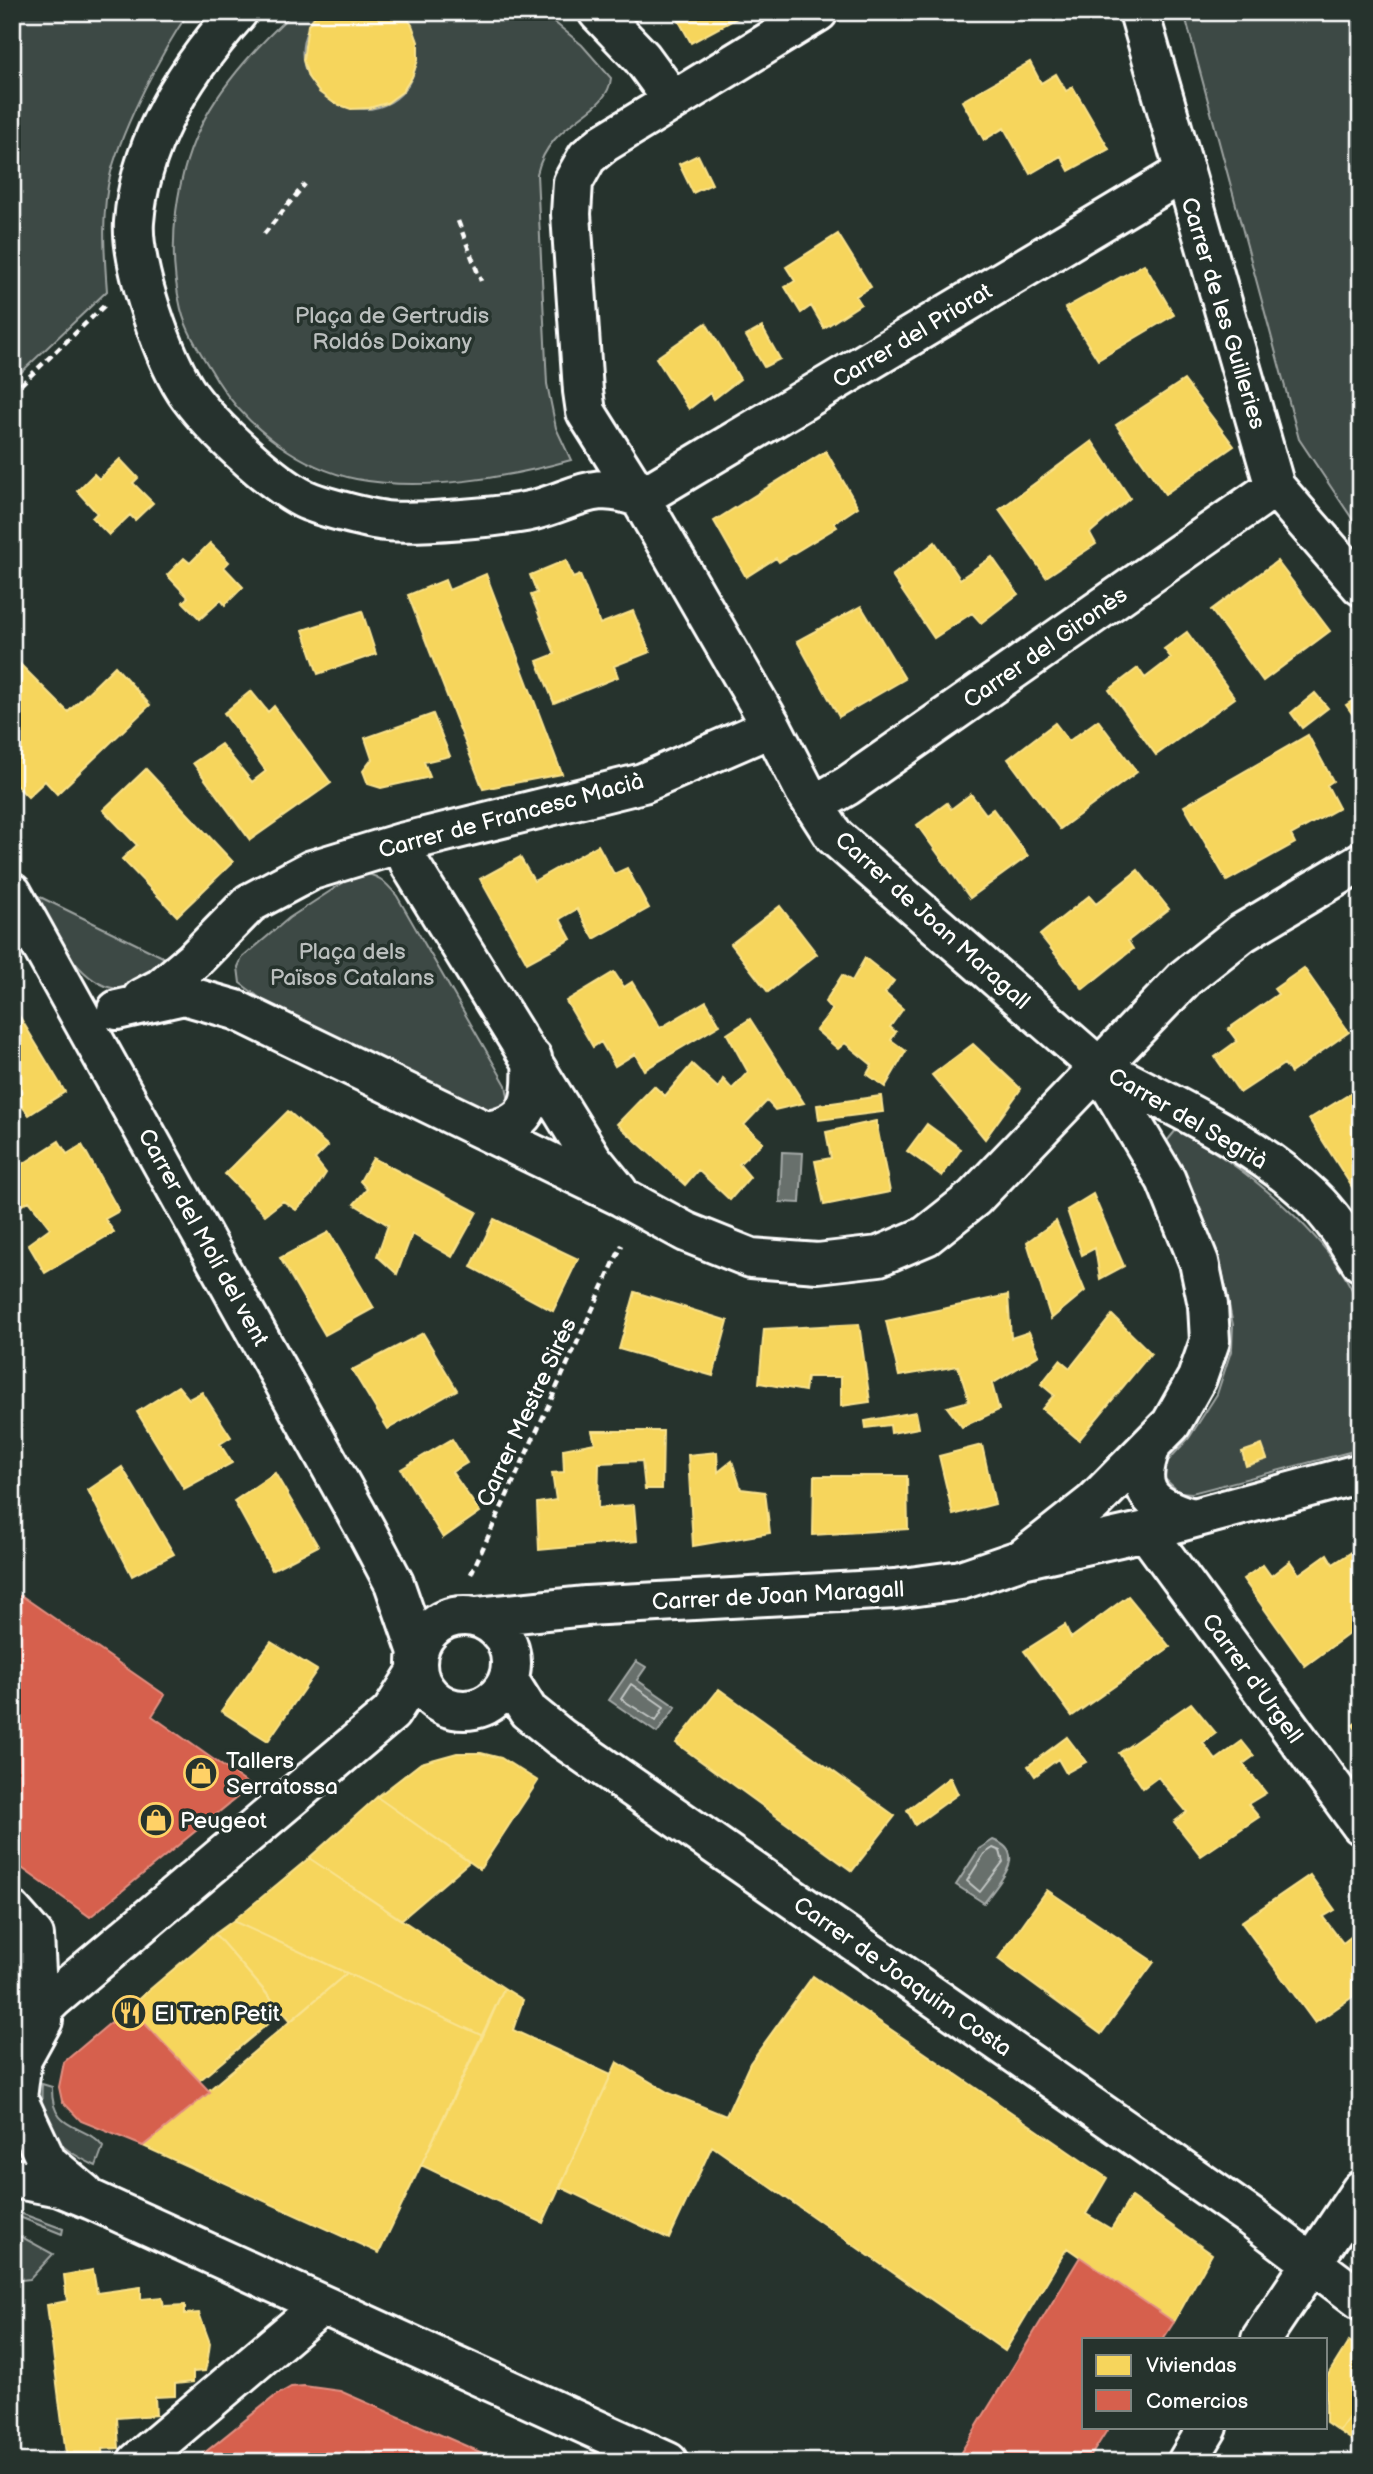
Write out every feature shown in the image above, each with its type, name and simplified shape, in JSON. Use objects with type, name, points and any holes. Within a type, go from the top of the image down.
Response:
[{"type":"street","points":[[238,12],[192,72],[162,121],[146,161],[134,223],[140,274],[154,322],[188,396],[239,451],[304,499],[386,521],[534,510],[587,490],[610,489],[640,498]]},
{"type":"street","points":[[598,12],[642,58],[672,99]]},
{"type":"street","name":"Carrer de Joan Maragall","points":[[818,12],[672,99],[587,157],[573,181],[571,215],[586,412],[640,498],[834,836],[1099,1067],[1166,1180],[1199,1262],[1208,1305],[1210,1341],[1197,1378],[1171,1424],[1093,1503],[1021,1559]]},
{"type":"street","name":"Carrer de les Guilleries","points":[[1139,12],[1182,173],[1275,487],[1361,586]]},
{"type":"street","name":"Carrer del Priorat","points":[[640,498],[1182,173]]},
{"type":"street","name":"Carrer del Gironès","points":[[814,805],[847,786],[1275,487]]},
{"type":"street","name":"Carrer de Francesc Macià","points":[[101,1017],[160,988],[194,960],[250,903],[312,870],[401,843],[643,783],[772,727]]},
{"type":"street","points":[[401,843],[411,866],[592,1159],[622,1197]]},
{"type":"street","points":[[101,1017],[184,995],[236,1010],[622,1197],[686,1232],[751,1258],[818,1263],[879,1256],[926,1236],[974,1198],[1185,978],[1233,940],[1361,862]]},
{"type":"street","name":"Carrer de Francesc Macià","points":[[236,1010],[221,978],[220,958],[232,927],[250,903]]},
{"type":"street","name":"Carrer del Molí del vent","points":[[15,907],[101,1017],[394,1583],[417,1662]]},
{"type":"street","points":[[486,1132],[506,1129],[522,1116],[533,1096],[532,1058]]},
{"type":"street","name":"Carrer del Segrià","points":[[1099,1067],[1218,1130],[1268,1162],[1312,1197],[1341,1231],[1361,1262]]},
{"type":"street","points":[[1151,1446],[1143,1468],[1145,1487],[1156,1504],[1189,1517]]},
{"type":"street","name":"Carrer de Joan Maragall","points":[[462,1618],[531,1613],[586,1605],[895,1589],[961,1580],[1021,1559],[1146,1531],[1189,1517],[1361,1473]]},
{"type":"street","name":"Carrer d'Urgell","points":[[1146,1531],[1361,1825]]},
{"type":"street","name":"Carrer del Molí del vent","points":[[394,1583],[462,1618]]},
{"type":"street","points":[[506,1642],[531,1613]]},
{"type":"street","points":[[12,2040],[35,2010],[391,1713],[432,1627],[462,1618],[492,1625],[506,1642],[511,1657],[508,1679],[500,1693],[488,1704],[461,1710],[445,1706],[391,1713]]},
{"type":"street","points":[[417,1662],[423,1687],[445,1706]]},
{"type":"street","name":"Carrer de Joaquim Costa","points":[[508,1679],[528,1711],[560,1737],[1252,2218],[1361,2300]]},
{"type":"street","points":[[12,1911],[34,1936],[35,2010],[22,2058],[17,2098],[47,2162],[76,2193]]},
{"type":"street","points":[[12,2178],[76,2193],[668,2462]]},
{"type":"street","points":[[1262,2338],[1310,2262],[1361,2190]]},
{"type":"street","points":[[137,2462],[322,2305]]},
{"type":"street","points":[[1187,2462],[1207,2428]]},
{"type":"path","points":[[264,234],[305,184]]},
{"type":"path","points":[[458,221],[481,281]]},
{"type":"path","points":[[12,393],[81,327]]},
{"type":"path","name":"Carrer Mestre Sirés","points":[[471,1573],[613,1266]]},
{"type":"green space","points":[[12,12],[189,12],[144,89],[111,172],[105,216],[107,291],[12,381]]},
{"type":"green space","name":"Plaça de Gertrudis Roldós Doixany","points":[[294,12],[318,12],[304,40],[304,65],[315,86],[333,101],[356,108],[379,107],[399,95],[414,72],[418,56],[417,41],[403,12],[542,12],[582,45],[611,78],[600,101],[553,141],[537,174],[547,384],[556,428],[571,460],[464,481],[408,484],[356,479],[315,466],[277,443],[243,414],[217,380],[187,328],[176,286],[174,236],[180,187],[195,139],[214,103],[245,61]]},
{"type":"green space","points":[[1184,12],[1361,12],[1361,532],[1299,439]]},
{"type":"green space","name":"Plaça dels Països Catalans","points":[[358,873],[380,879],[397,896],[506,1085],[509,1102],[499,1114],[490,1115],[345,1045],[264,1001],[240,983],[238,967],[242,958],[289,918]]},
{"type":"green space","points":[[32,893],[173,962],[151,979],[136,986],[118,989],[101,984],[86,974],[72,959]]},
{"type":"green space","points":[[1176,1130],[1228,1161],[1284,1206],[1310,1231],[1349,1284],[1360,1310],[1361,1320],[1361,1449],[1192,1493],[1179,1492],[1165,1479],[1166,1463],[1189,1438],[1217,1394],[1232,1348],[1233,1325],[1222,1270],[1167,1141]]},
{"type":"green space","points":[[42,2084],[52,2087],[53,2102],[63,2120],[96,2139],[103,2147],[96,2166],[70,2152],[52,2136],[43,2114]]},
{"type":"green space","points":[[12,2210],[63,2229],[62,2234],[12,2214]]},
{"type":"green space","points":[[16,2237],[22,2237],[53,2254],[30,2279],[12,2281],[12,2242]]},
{"type":"water","points":[[782,1152],[803,1153],[800,1203],[780,1202]]},
{"type":"water","points":[[636,1661],[646,1667],[637,1680],[676,1707],[657,1733],[609,1700]]},
{"type":"water","points":[[993,1840],[1004,1846],[1010,1860],[1003,1878],[984,1903],[956,1885],[979,1849]]},
{"type":"building: Viviendas","points":[[318,12],[403,12],[412,25],[418,42],[418,60],[412,77],[402,92],[387,103],[351,109],[334,103],[319,92],[308,77],[303,60],[308,25]]},
{"type":"building: Viviendas","points":[[674,12],[748,12],[691,43]]},
{"type":"building: Viviendas","points":[[1030,62],[1041,83],[1056,74],[1066,91],[1073,87],[1109,149],[1069,171],[1061,156],[1030,174],[1004,128],[984,140],[962,101]]},
{"type":"building: Viviendas","points":[[698,155],[712,184],[693,193],[679,164]]},
{"type":"building: Viviendas","points":[[838,234],[871,287],[856,296],[861,304],[824,328],[811,306],[801,313],[785,287],[795,281],[786,267]]},
{"type":"building: Viviendas","points":[[1144,264],[1174,315],[1098,360],[1065,308]]},
{"type":"building: Viviendas","points":[[706,323],[740,379],[714,399],[710,393],[689,409],[656,358]]},
{"type":"building: Viviendas","points":[[762,327],[780,359],[764,367],[746,336]]},
{"type":"building: Viviendas","points":[[1184,380],[1234,446],[1165,494],[1116,425]]},
{"type":"building: Viviendas","points":[[1092,441],[1130,498],[1090,533],[1096,544],[1046,577],[999,510]]},
{"type":"building: Viviendas","points":[[826,451],[858,507],[834,523],[837,527],[779,562],[776,558],[746,577],[714,521]]},
{"type":"building: Viviendas","points":[[120,459],[138,478],[133,483],[153,503],[135,520],[130,515],[109,535],[92,518],[97,513],[77,491],[94,474],[99,479]]},
{"type":"building: Viviendas","points":[[935,542],[960,579],[992,557],[1018,594],[981,623],[972,613],[934,638],[892,576]]},
{"type":"building: Viviendas","points":[[210,543],[229,562],[224,567],[243,587],[225,605],[221,600],[200,619],[183,602],[188,597],[167,575],[184,558],[190,563]]},
{"type":"building: Viviendas","points":[[566,560],[573,578],[580,575],[600,624],[633,611],[650,652],[614,666],[618,677],[554,703],[537,661],[555,654],[531,595],[537,593],[530,575]]},
{"type":"building: Viviendas","points":[[1277,561],[1330,631],[1263,681],[1211,610]]},
{"type":"building: Viviendas","points":[[486,574],[562,774],[483,789],[408,595],[445,580],[449,590]]},
{"type":"building: Viviendas","points":[[861,606],[905,679],[839,717],[797,641]]},
{"type":"building: Viviendas","points":[[362,611],[376,654],[318,674],[303,630]]},
{"type":"building: Viviendas","points":[[1187,632],[1235,698],[1156,755],[1109,690],[1138,668],[1145,678],[1171,658],[1164,649]]},
{"type":"building: Viviendas","points":[[17,661],[68,712],[115,666],[150,705],[57,794],[45,781],[28,797],[12,781],[12,666]]},
{"type":"building: Viviendas","points":[[251,691],[268,712],[274,706],[331,783],[250,840],[193,763],[221,744],[252,782],[266,771],[224,713]]},
{"type":"building: Viviendas","points":[[1315,693],[1328,708],[1302,728],[1291,713]]},
{"type":"building: Viviendas","points":[[1361,695],[1361,726],[1346,705]]},
{"type":"building: Viviendas","points":[[433,714],[450,756],[424,762],[430,777],[381,788],[368,784],[363,771],[372,759],[365,738]]},
{"type":"building: Viviendas","points":[[1098,720],[1137,772],[1060,829],[1008,759],[1055,723],[1069,741]]},
{"type":"building: Viviendas","points":[[1308,735],[1333,781],[1327,785],[1339,808],[1291,835],[1295,843],[1227,881],[1184,806]]},
{"type":"building: Viviendas","points":[[146,769],[233,862],[177,916],[122,859],[137,845],[103,810]]},
{"type":"building: Viviendas","points":[[971,794],[986,814],[993,809],[1028,856],[970,898],[917,825],[947,803],[951,809]]},
{"type":"building: Viviendas","points":[[598,845],[614,874],[627,868],[649,908],[594,939],[577,909],[560,919],[571,939],[527,963],[480,879],[520,857],[534,881]]},
{"type":"building: Viviendas","points":[[1138,870],[1169,909],[1128,941],[1133,949],[1083,989],[1040,935],[1089,896],[1096,904]]},
{"type":"building: Viviendas","points":[[780,906],[817,954],[768,992],[731,944]]},
{"type":"building: Viviendas","points":[[865,958],[894,981],[885,993],[903,1009],[890,1027],[896,1032],[891,1040],[906,1051],[885,1087],[867,1074],[872,1065],[845,1043],[838,1049],[816,1030],[832,1010],[825,1002],[842,975],[852,981]]},
{"type":"building: Viviendas","points":[[1304,968],[1349,1032],[1291,1073],[1284,1064],[1240,1093],[1215,1057],[1237,1041],[1228,1029],[1278,994],[1274,989]]},
{"type":"building: Viviendas","points":[[614,972],[624,987],[632,982],[660,1028],[706,1001],[720,1025],[644,1070],[635,1054],[615,1066],[601,1042],[593,1047],[566,1001]]},
{"type":"building: Viviendas","points":[[12,1004],[65,1092],[29,1115],[21,1105],[12,1113]]},
{"type":"building: Viviendas","points":[[750,1019],[804,1103],[775,1110],[767,1101],[744,1125],[763,1142],[739,1164],[750,1177],[730,1200],[698,1170],[685,1185],[617,1124],[654,1086],[665,1096],[692,1064],[718,1088],[723,1079],[732,1089],[748,1072],[727,1034]]},
{"type":"building: Viviendas","points":[[973,1044],[1021,1089],[985,1139],[932,1075]]},
{"type":"building: Viviendas","points":[[1361,1087],[1361,1197],[1359,1198],[1309,1119]]},
{"type":"building: Viviendas","points":[[881,1096],[883,1112],[819,1120],[817,1105]]},
{"type":"building: Viviendas","points":[[288,1111],[328,1146],[315,1159],[326,1173],[313,1193],[296,1210],[283,1201],[265,1215],[225,1174]]},
{"type":"building: Viviendas","points":[[876,1121],[890,1192],[824,1205],[815,1161],[831,1158],[826,1132]]},
{"type":"building: Viviendas","points":[[927,1124],[961,1149],[942,1176],[907,1151]]},
{"type":"building: Viviendas","points":[[59,1141],[67,1154],[82,1145],[119,1211],[105,1219],[114,1232],[45,1273],[28,1244],[50,1228],[29,1201],[12,1211],[12,1171]]},
{"type":"building: Viviendas","points":[[373,1158],[477,1212],[452,1257],[412,1234],[397,1274],[377,1256],[388,1225],[354,1204],[367,1189],[360,1181]]},
{"type":"building: Viviendas","points":[[1093,1194],[1124,1266],[1100,1279],[1095,1248],[1082,1255],[1067,1210]]},
{"type":"building: Viviendas","points":[[494,1219],[578,1259],[553,1311],[471,1267]]},
{"type":"building: Viviendas","points":[[1056,1221],[1085,1291],[1051,1319],[1027,1242]]},
{"type":"building: Viviendas","points":[[329,1232],[374,1308],[325,1335],[280,1258]]},
{"type":"building: Viviendas","points":[[635,1292],[728,1321],[713,1376],[619,1349]]},
{"type":"building: Viviendas","points":[[1008,1295],[1011,1338],[1029,1332],[1039,1355],[992,1384],[999,1410],[962,1427],[947,1407],[969,1401],[958,1366],[899,1376],[886,1321]]},
{"type":"building: Viviendas","points":[[1112,1315],[1151,1353],[1079,1440],[1042,1409],[1054,1395],[1041,1384],[1060,1360],[1070,1368]]},
{"type":"building: Viviendas","points":[[859,1324],[870,1402],[841,1406],[841,1377],[807,1377],[805,1391],[759,1383],[764,1329]]},
{"type":"building: Viviendas","points":[[423,1333],[457,1390],[388,1429],[352,1370]]},
{"type":"building: Viviendas","points":[[178,1386],[189,1399],[202,1392],[231,1437],[220,1444],[232,1463],[184,1489],[137,1412]]},
{"type":"building: Viviendas","points":[[916,1412],[919,1428],[891,1433],[890,1425],[866,1428],[865,1421]]},
{"type":"building: Viviendas","points":[[592,1431],[663,1431],[662,1489],[645,1489],[642,1461],[599,1463],[598,1508],[634,1505],[637,1541],[539,1550],[537,1503],[556,1500],[552,1473],[564,1472],[563,1449],[595,1443]]},
{"type":"building: Viviendas","points":[[452,1439],[467,1463],[452,1472],[480,1512],[443,1538],[401,1469]]},
{"type":"building: Viviendas","points":[[982,1445],[995,1504],[953,1515],[939,1456]]},
{"type":"building: Viviendas","points":[[1262,1445],[1267,1459],[1246,1466],[1242,1452]]},
{"type":"building: Viviendas","points":[[717,1452],[718,1472],[732,1461],[741,1489],[765,1492],[770,1533],[693,1546],[688,1455]]},
{"type":"building: Viviendas","points":[[122,1467],[174,1554],[132,1576],[88,1490]]},
{"type":"building: Viviendas","points":[[275,1473],[318,1546],[272,1570],[234,1501]]},
{"type":"building: Viviendas","points":[[814,1476],[907,1476],[908,1529],[813,1535]]},
{"type":"building: Viviendas","points":[[1361,1546],[1361,1625],[1305,1666],[1243,1579],[1263,1565],[1271,1576],[1290,1561],[1299,1574],[1327,1554],[1333,1564]]},
{"type":"building: Viviendas","points":[[1128,1596],[1170,1647],[1072,1716],[1024,1651],[1065,1625],[1071,1638]]},
{"type":"building: Viviendas","points":[[271,1642],[317,1670],[268,1741],[221,1711]]},
{"type":"building: Viviendas","points":[[719,1689],[895,1816],[852,1871],[676,1743]]},
{"type":"building: Viviendas","points":[[1191,1703],[1216,1733],[1203,1743],[1216,1760],[1242,1741],[1254,1756],[1243,1764],[1266,1793],[1248,1804],[1259,1817],[1201,1856],[1174,1822],[1187,1812],[1158,1777],[1143,1788],[1119,1753]]},
{"type":"building: Viviendas","points":[[1361,1719],[1361,1737],[1353,1725]]},
{"type":"building: Viviendas","points":[[1067,1737],[1086,1762],[1066,1773],[1058,1759],[1035,1776],[1028,1766]]},
{"type":"building: Viviendas","points":[[457,1753],[481,1753],[501,1758],[538,1781],[480,1869],[377,1797],[421,1763]]},
{"type":"building: Viviendas","points":[[950,1777],[958,1794],[915,1825],[907,1810]]},
{"type":"building: Viviendas","points":[[377,1797],[469,1862],[401,1920],[309,1858]]},
{"type":"building: Viviendas","points":[[309,1858],[504,1988],[483,2036],[233,1921]]},
{"type":"building: Viviendas","points":[[1310,1875],[1335,1910],[1323,1917],[1343,1943],[1357,1932],[1361,1937],[1361,1991],[1315,2023],[1241,1922]]},
{"type":"building: Viviendas","points":[[1047,1890],[1154,1962],[1101,2034],[998,1959]]},
{"type":"building: Viviendas","points":[[233,1921],[347,1973],[291,2021],[215,1934]]},
{"type":"building: Viviendas","points":[[215,1934],[282,2012],[199,2081],[129,2007]]},
{"type":"building: Viviendas","points":[[347,1973],[483,2036],[379,2253],[143,2146]]},
{"type":"building: Viviendas","points":[[813,1976],[1107,2178],[1086,2214],[1111,2229],[1131,2197],[1212,2254],[1174,2322],[1067,2248],[1005,2351],[712,2146],[669,2239],[560,2187],[617,2062],[669,2093],[726,2116],[750,2063]]},
{"type":"building: Viviendas","points":[[504,1988],[523,2000],[513,2030],[611,2075],[543,2223],[421,2165]]},
{"type":"building: Viviendas","points":[[93,2270],[97,2293],[141,2287],[141,2299],[162,2297],[164,2306],[185,2305],[185,2314],[199,2313],[210,2343],[208,2358],[205,2371],[193,2372],[193,2382],[175,2384],[175,2396],[155,2397],[156,2415],[117,2418],[119,2448],[102,2449],[103,2462],[67,2462],[47,2305],[67,2301],[64,2275]]},
{"type":"building: Viviendas","points":[[1349,2341],[1361,2349],[1361,2400],[1339,2431],[1328,2423],[1328,2375]]},
{"type":"building: Viviendas","points":[[1361,2400],[1361,2446],[1339,2431]]},
{"type":"building: Comercios","points":[[22,1596],[165,1695],[152,1716],[251,1786],[90,1917],[12,1861],[12,1597]]},
{"type":"building: Comercios","points":[[129,2007],[210,2092],[143,2146],[81,2121],[62,2101],[59,2087],[64,2062]]},
{"type":"building: Comercios","points":[[1080,2257],[1174,2322],[1164,2338],[1082,2338],[1082,2428],[1108,2428],[1087,2462],[955,2462]]},
{"type":"building: Comercios","points":[[291,2387],[340,2391],[503,2462],[193,2462],[275,2396]]},
{"type":"place","name":"Tallers Serratossa","points":[[201,1773]]},
{"type":"place","name":"Peugeot","points":[[156,1820]]},
{"type":"place","name":"El Tren Petit","points":[[130,2013]]}]
